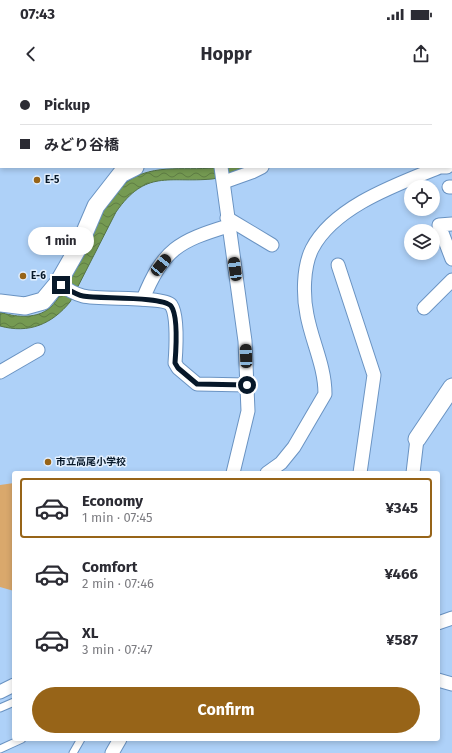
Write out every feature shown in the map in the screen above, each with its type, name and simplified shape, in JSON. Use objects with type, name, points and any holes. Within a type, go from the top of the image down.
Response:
[{"type":"street","points":[[0,303],[26,306],[35,304],[43,301],[60,284],[78,248],[96,206],[121,174],[133,168]]},
{"type":"street","points":[[221,168],[245,341],[247,385],[248,411],[233,471]]},
{"type":"street","points":[[224,182],[260,168]]},
{"type":"street","points":[[269,471],[281,463],[294,447],[325,394],[325,385],[319,354],[307,315],[307,261],[312,249],[318,239],[348,210],[392,186],[437,168]]},
{"type":"street","points":[[143,299],[149,284],[161,265],[177,246],[228,222]]},
{"type":"street","points":[[228,222],[272,245]]},
{"type":"street","points":[[452,224],[439,225],[452,259]]},
{"type":"street","points":[[338,265],[374,375],[360,471]]},
{"type":"street","points":[[424,308],[452,280]]},
{"type":"street","points":[[60,284],[81,296],[143,299],[168,303],[172,307],[174,315],[175,363],[178,368],[197,384],[247,385]]},
{"type":"street","points":[[0,372],[38,350]]},
{"type":"street","points":[[413,471],[417,439],[452,387]]},
{"type":"street","points":[[440,622],[452,618]]},
{"type":"street","points":[[440,681],[452,684]]},
{"type":"street","points":[[0,692],[12,686]]},
{"type":"street","points":[[112,753],[119,741]]},
{"type":"lane","points":[[0,708],[12,703]]},
{"type":"lane","points":[[0,749],[18,741]]},
{"type":"lane","points":[[68,753],[74,752],[80,741]]},
{"type":"shaded area","points":[[12,483],[12,590],[0,587],[0,485]]},
{"type":"water","points":[[248,168],[212,179],[159,181],[137,189],[127,198],[116,212],[70,302],[63,310],[48,321],[30,328],[21,329],[0,326],[0,312],[18,316],[30,316],[42,313],[53,305],[67,283],[101,215],[109,202],[127,182],[137,176],[149,172],[172,169]]},
{"type":"place","name":"E-5","points":[[37,180]]},
{"type":"place","name":"E-6","points":[[23,276]]},
{"type":"place","name":"市立高尾小学校","points":[[48,462]]},
{"type":"route","points":[[61,285],[81,296],[98,298],[149,299],[168,303],[172,307],[174,315],[176,351],[175,363],[178,368],[186,373],[197,384],[247,385]]}]
